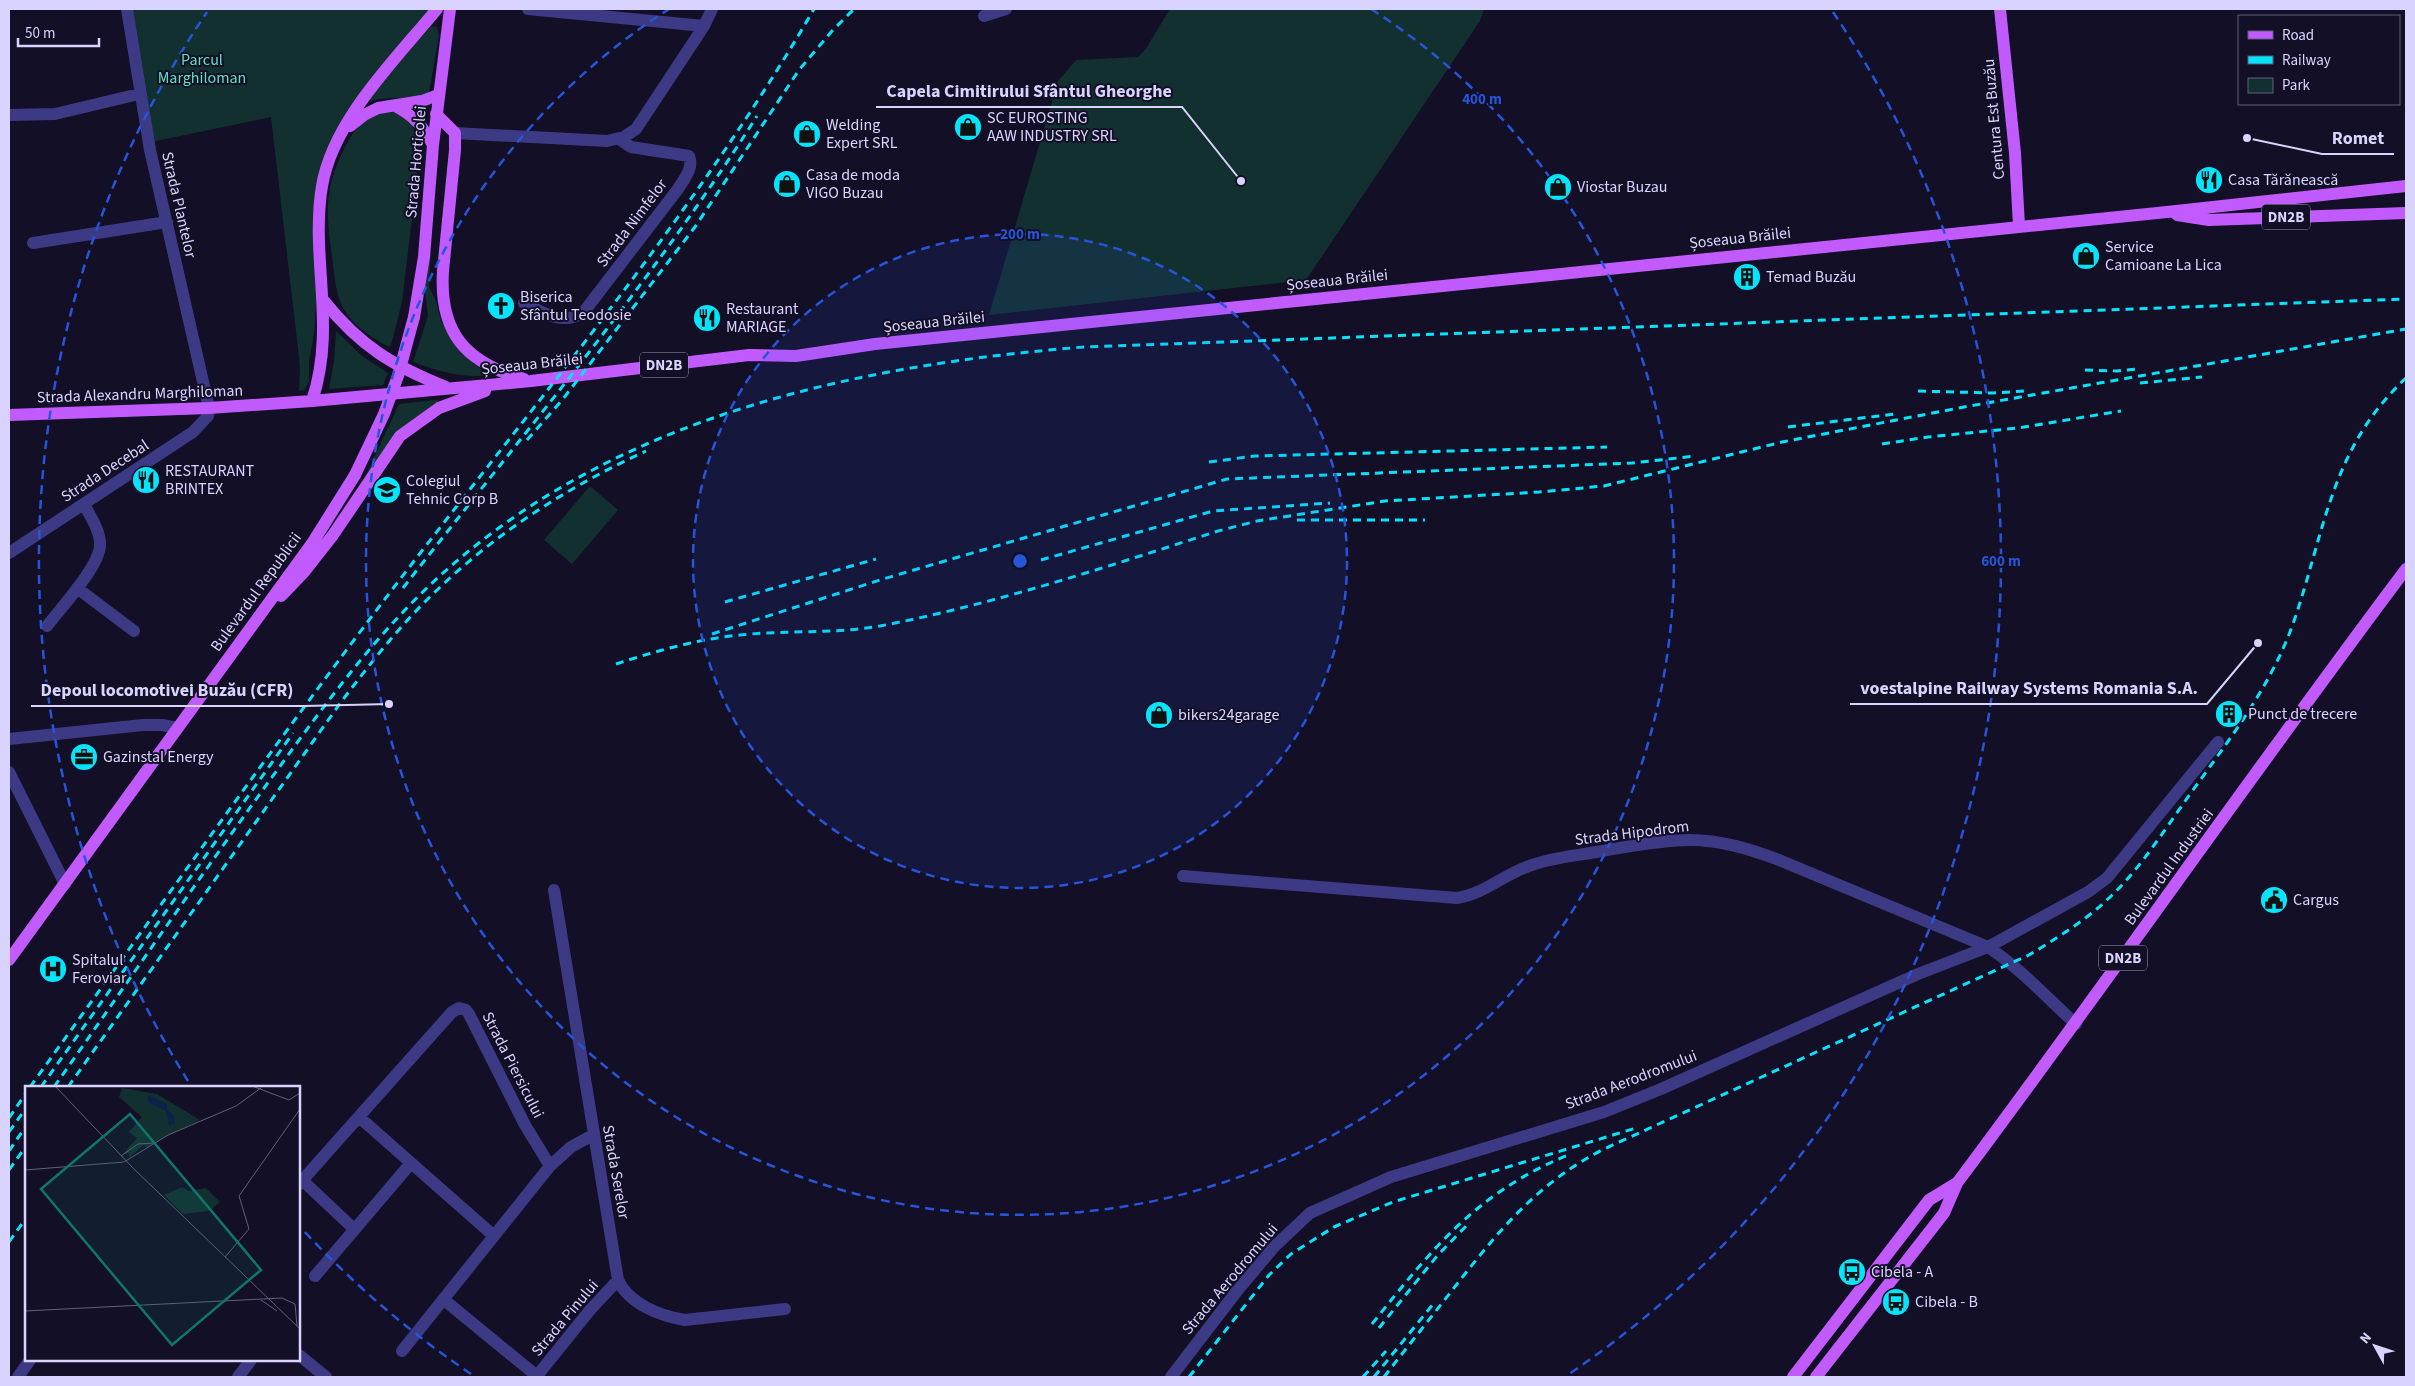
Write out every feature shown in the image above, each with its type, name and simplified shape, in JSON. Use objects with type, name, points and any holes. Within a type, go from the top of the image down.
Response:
[{"type":"main road","points":[[312,401],[323,356],[324,300],[320,225],[322,185],[331,157],[359,104],[437,9]]},
{"type":"main road","name":"Strada Horticolei","points":[[414,317],[424,257],[436,114],[450,9]]},
{"type":"main road","name":"Centura Est Buzău","points":[[2000,9],[2015,152],[2019,226]]},
{"type":"main road","points":[[418,32],[436,19],[441,20],[447,28]]},
{"type":"main road","points":[[344,130],[364,115],[378,108],[422,102],[438,95]]},
{"type":"main road","points":[[395,106],[414,118],[428,135],[433,145]]},
{"type":"main road","points":[[436,114],[455,133],[443,271],[444,307],[457,337],[476,359],[488,367],[531,381]]},
{"type":"main road","name":"Șoseaua Brăilei","points":[[272,404],[531,381],[748,355],[796,356],[892,343],[2406,186]]},
{"type":"main road","name":"DN2B","points":[[2168,212],[2181,217],[2209,220],[2406,213]]},
{"type":"main road","points":[[324,300],[350,330],[389,362],[449,389]]},
{"type":"main road","name":"Bulevardul Republicii","points":[[9,960],[313,542],[355,475],[384,414],[398,376],[414,317]]},
{"type":"main road","points":[[257,617],[282,596],[313,560],[352,507],[391,446],[408,428],[454,401],[480,392],[531,381]]},
{"type":"main road","name":"Strada Alexandru Marghiloman","points":[[9,415],[272,404]]},
{"type":"main road","name":"Bulevardul Industriei","points":[[1816,1377],[1944,1213],[1957,1183],[2076,1024],[2317,688],[2406,569]]},
{"type":"main road","name":"Bulevardul Industriei","points":[[1793,1377],[1930,1200],[1957,1183]]},
{"type":"street","name":"Strada Plantelor","points":[[127,9],[139,94],[150,150],[209,408]]},
{"type":"street","points":[[528,9],[586,12],[704,26]]},
{"type":"street","points":[[619,139],[636,129],[704,26],[712,9]]},
{"type":"street","points":[[984,16],[1006,9]]},
{"type":"street","points":[[9,115],[55,114],[139,94]]},
{"type":"street","name":"Strada Nimfelor","points":[[455,133],[619,139],[631,147],[689,156],[692,162],[678,189],[583,313],[576,317],[556,318],[524,303]]},
{"type":"street","points":[[33,243],[167,222]]},
{"type":"street","name":"Strada Decebal","points":[[9,553],[193,432],[208,416],[209,408]]},
{"type":"street","points":[[47,626],[77,588],[99,555],[101,546],[97,530],[84,504]]},
{"type":"street","points":[[77,588],[134,631]]},
{"type":"street","points":[[9,738],[143,724],[177,728]]},
{"type":"street","name":"Strada Aerodromului","points":[[1171,1377],[1274,1247],[1310,1213],[1391,1177],[1628,1103],[1918,974],[1988,947],[2088,892],[2116,867],[2218,742]]},
{"type":"street","points":[[10,779],[65,884]]},
{"type":"street","name":"Strada Hipodrom","points":[[1183,876],[1443,899],[1457,898],[1482,891],[1515,872],[1551,860],[1690,840],[1722,843],[1750,849],[1988,947],[2012,963],[2021,975],[2076,1024]]},
{"type":"street","name":"Strada Serelor","points":[[554,890],[618,1280],[632,1299],[677,1319],[693,1320],[785,1309]]},
{"type":"street","name":"Strada Piersicului","points":[[354,1229],[300,1182],[452,1012],[463,1008],[469,1014],[525,1125],[550,1166]]},
{"type":"street","points":[[359,1117],[494,1236]]},
{"type":"street","points":[[402,1351],[550,1166],[571,1147],[593,1135]]},
{"type":"street","points":[[315,1276],[411,1163]]},
{"type":"street","name":"Strada Pinului","points":[[537,1377],[590,1310],[618,1280]]},
{"type":"street","points":[[443,1299],[537,1377]]},
{"type":"street","points":[[300,1356],[326,1377]]},
{"type":"street","points":[[18,1377],[29,1361]]},
{"type":"street","points":[[238,1377],[250,1361]]},
{"type":"green space","name":"Parcul Marghiloman","points":[[130,9],[437,9],[375,82],[331,157],[320,240],[314,334],[309,361],[309,382],[304,390],[299,391],[300,366],[271,117],[151,142]]},
{"type":"green space","points":[[1170,9],[1484,9],[1480,21],[1306,280],[989,315],[1058,81],[1076,60],[1138,57],[1145,50]]},
{"type":"green space","points":[[431,26],[437,27],[439,36],[429,93],[422,96],[384,98],[369,102],[370,96]]},
{"type":"green space","points":[[396,112],[412,124],[420,151],[402,302],[389,347],[357,325],[347,314],[340,302],[335,282],[330,241],[328,201],[337,163],[355,131],[366,119],[373,115]]},
{"type":"green space","points":[[431,249],[429,287],[436,301],[441,321],[456,346],[473,363],[489,375],[470,376],[451,373],[413,362],[428,316],[424,283]]},
{"type":"green space","points":[[336,331],[362,356],[388,373],[383,385],[329,389],[334,361]]},
{"type":"green space","points":[[439,401],[398,431],[358,492],[399,404]]},
{"type":"green space","points":[[590,486],[618,510],[572,564],[544,540]]},
{"type":"railway","points":[[31,1086],[353,641],[617,300],[669,229],[720,157],[814,9]]},
{"type":"railway","points":[[527,440],[563,399],[695,227],[799,70],[832,31],[854,9]]},
{"type":"railway","points":[[403,588],[631,297],[717,178],[757,116]]},
{"type":"railway","points":[[55,1086],[267,784],[349,674],[371,647],[418,597],[443,573],[511,519],[585,474],[663,437],[744,408],[827,385],[912,368],[998,355],[1084,347],[2406,299]]},
{"type":"railway","points":[[616,664],[677,646],[709,639],[863,628],[923,617],[1050,584],[1218,531],[1257,521],[1385,501],[1539,492],[1604,486],[1782,442],[1964,407],[2406,329]]},
{"type":"railway","points":[[2085,370],[2117,371],[2137,369]]},
{"type":"railway","points":[[2140,383],[2202,377]]},
{"type":"railway","points":[[1384,1377],[1473,1263],[1506,1225],[1541,1191],[1581,1162],[1604,1149],[2029,955],[2081,922],[2109,898],[2151,850],[2260,693],[2293,624],[2333,493],[2345,463],[2361,433],[2381,405],[2406,378]]},
{"type":"railway","points":[[1918,391],[1992,393],[2025,391]]},
{"type":"railway","points":[[1882,444],[1928,437],[2018,428],[2121,411]]},
{"type":"railway","points":[[1788,427],[1895,414]]},
{"type":"railway","points":[[1209,462],[1255,456],[1607,447]]},
{"type":"railway","points":[[69,1086],[341,702],[398,631],[459,570],[508,531],[561,496],[646,451]]},
{"type":"railway","points":[[712,634],[883,579],[1227,479],[1632,463],[1696,456]]},
{"type":"railway","points":[[1041,560],[1213,511],[1330,503]]},
{"type":"railway","points":[[1297,520],[1425,520]]},
{"type":"railway","points":[[725,602],[876,559]]},
{"type":"railway","points":[[42,1086],[293,733]]},
{"type":"railway","points":[[9,1118],[25,1094]]},
{"type":"railway","points":[[9,1132],[25,1109]]},
{"type":"railway","points":[[9,1151],[25,1127]]},
{"type":"railway","points":[[1189,1377],[1269,1275],[1291,1254],[1334,1227],[1393,1202],[1636,1128]]},
{"type":"railway","points":[[9,1170],[25,1147]]},
{"type":"railway","points":[[1372,1324],[1436,1248],[1481,1205],[1536,1170],[1568,1155]]},
{"type":"railway","points":[[9,1242],[25,1219]]},
{"type":"railway","points":[[1379,1328],[1437,1256],[1469,1223]]},
{"type":"railway","points":[[1374,1377],[1434,1303]]},
{"type":"railway","points":[[1363,1377],[1386,1351]]},
{"type":"place","name":"SC EUROSTING AAW INDUSTRY SRL","points":[[968,127]]},
{"type":"place","name":"Welding Expert SRL","points":[[807,134]]},
{"type":"place","name":"Romet","points":[[2247,138]]},
{"type":"place","name":"Casa Tărănească","points":[[2209,180]]},
{"type":"place","name":"Capela Cimitirului Sfântul Gheorghe","points":[[1241,181]]},
{"type":"place","name":"Casa de moda VIGO Buzau","points":[[787,184]]},
{"type":"place","name":"Viostar Buzau","points":[[1558,187]]},
{"type":"place","name":"Service Camioane La Lica","points":[[2086,256]]},
{"type":"place","name":"Temad Buzău","points":[[1747,277]]},
{"type":"place","name":"Biserica Sfântul Teodosie","points":[[501,306]]},
{"type":"place","name":"Restaurant MARIAGE","points":[[707,318]]},
{"type":"place","name":"RESTAURANT BRINTEX","points":[[146,480]]},
{"type":"place","name":"Colegiul Tehnic Corp B","points":[[387,490]]},
{"type":"place","name":"voestalpine Railway Systems Romania S.A.","points":[[2258,643]]},
{"type":"place","name":"Depoul locomotivei Buzău (CFR)","points":[[389,704]]},
{"type":"place","name":"Punct de trecere","points":[[2229,714]]},
{"type":"place","name":"bikers24garage","points":[[1159,715]]},
{"type":"place","name":"Gazinstal Energy","points":[[84,757]]},
{"type":"place","name":"Cargus","points":[[2274,900]]},
{"type":"place","name":"Spitalul Feroviar","points":[[53,969]]},
{"type":"place","name":"Cibela - A","points":[[1852,1272]]},
{"type":"place","name":"Cibela - B","points":[[1896,1302]]}]
